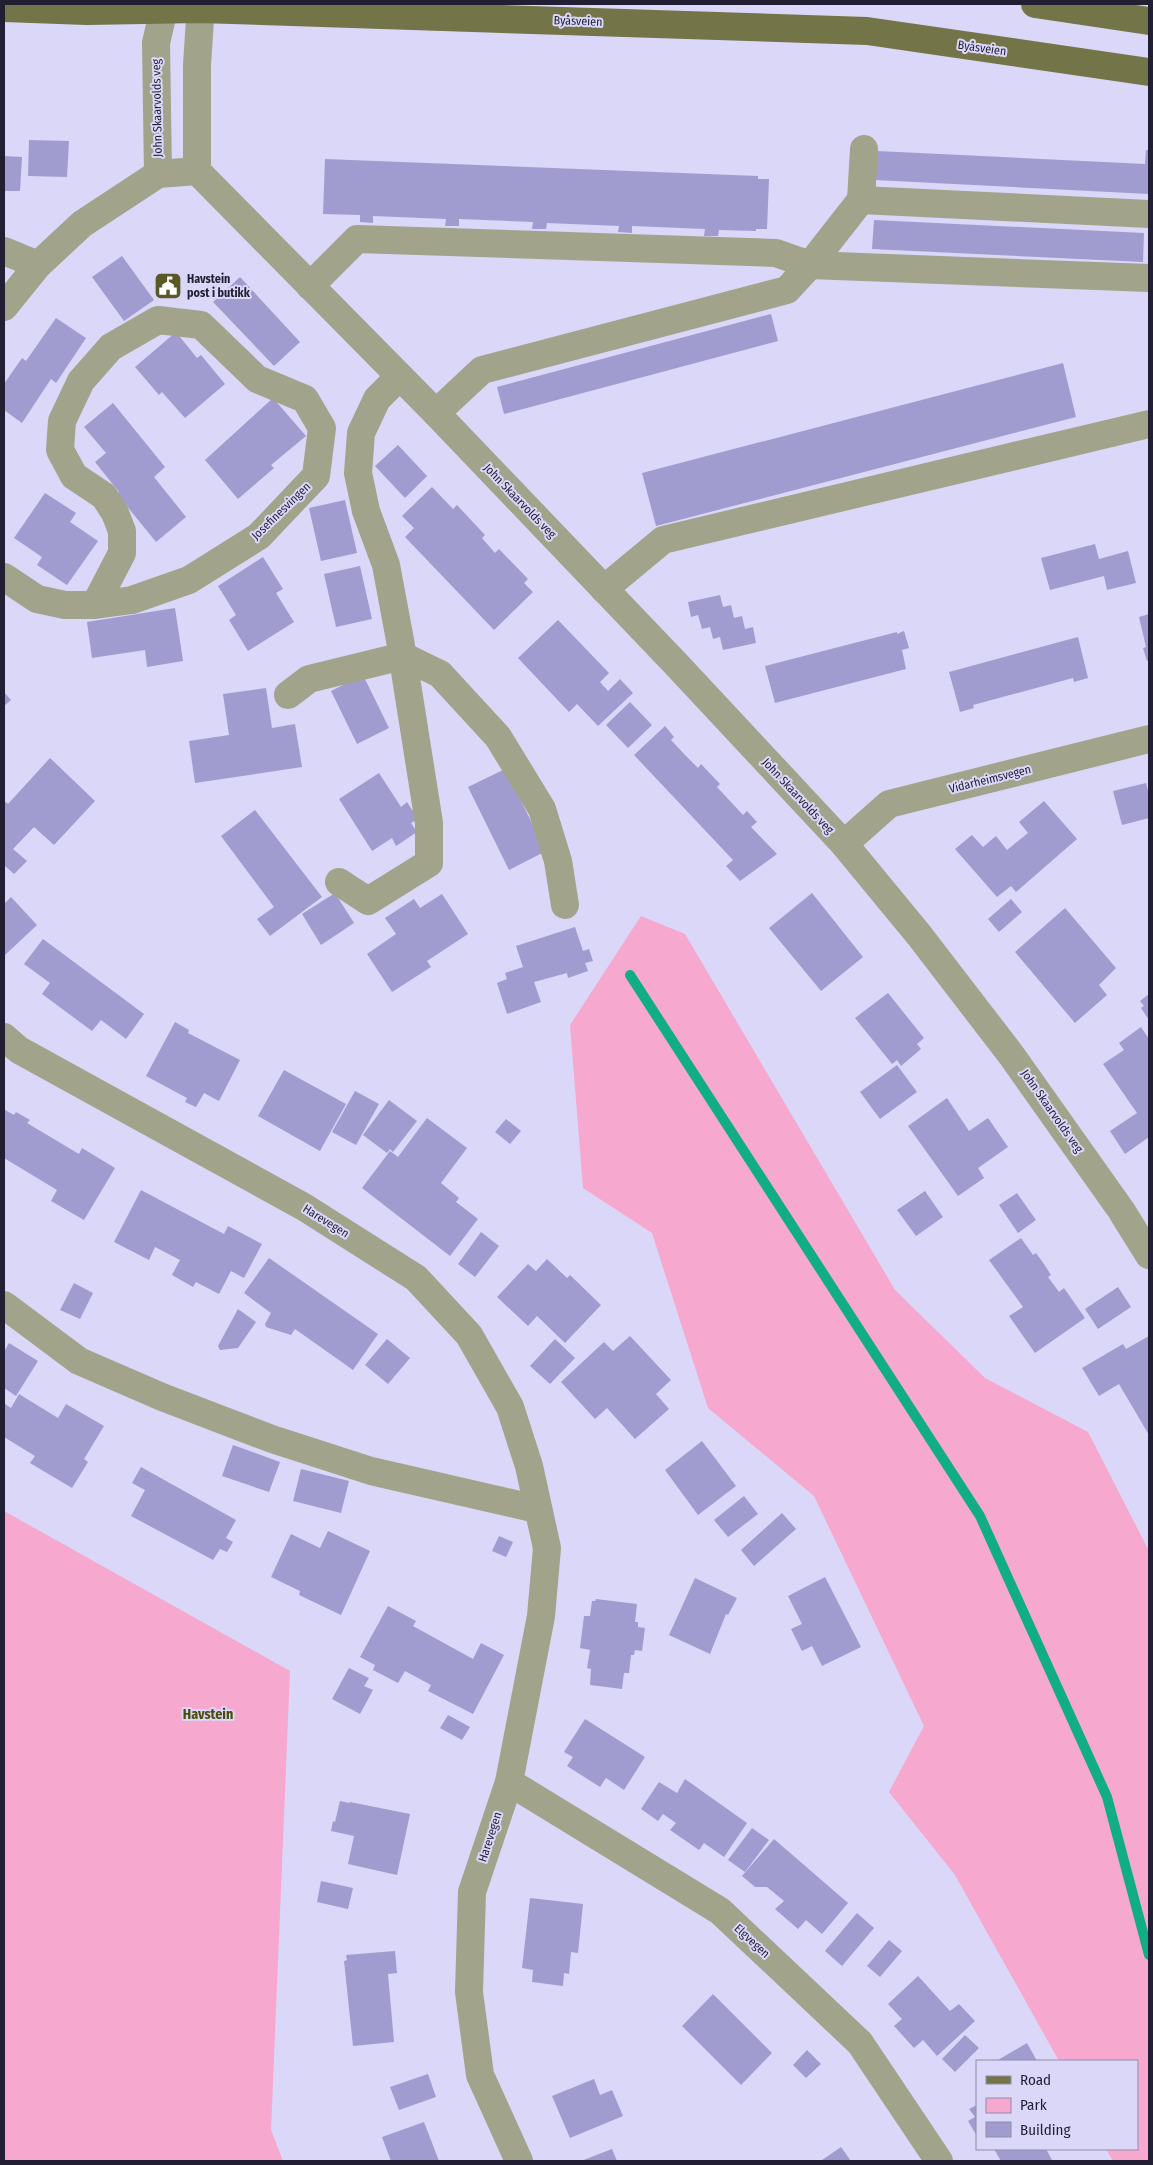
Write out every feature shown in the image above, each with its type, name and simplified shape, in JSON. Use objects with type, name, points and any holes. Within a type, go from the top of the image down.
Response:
[{"type":"main road","points":[[1035,4],[1149,21]]},
{"type":"main road","name":"Byåsveien","points":[[4,8],[88,11],[165,6],[201,6],[867,31],[1149,72]]},
{"type":"street","name":"John Skaarvolds veg","points":[[165,6],[156,43],[158,174],[197,171],[604,588],[844,844],[919,935],[1012,1056],[1122,1210],[1149,1255]]},
{"type":"street","points":[[197,171],[197,65],[201,6]]},
{"type":"street","points":[[436,414],[482,370],[787,290],[810,265],[861,200],[864,148]]},
{"type":"street","points":[[4,307],[38,265],[82,224],[158,174]]},
{"type":"street","points":[[861,200],[1149,214]]},
{"type":"street","points":[[310,286],[357,239],[776,253],[810,265],[1149,278]]},
{"type":"street","points":[[4,252],[38,265]]},
{"type":"street","name":"Josefinesvingen","points":[[4,577],[37,599],[65,605],[95,605],[132,600],[190,580],[259,536],[316,476],[322,428],[305,398],[257,379],[201,325],[158,320],[110,347],[81,381],[62,421],[60,450],[74,476],[104,496],[115,513],[122,531],[122,553],[95,605]]},
{"type":"street","points":[[339,882],[368,901],[429,863],[429,823],[403,656],[386,565],[366,511],[358,473],[361,433],[377,400],[399,377]]},
{"type":"street","points":[[604,588],[663,540],[1149,424]]},
{"type":"street","points":[[288,695],[309,679],[403,656],[440,674],[498,737],[542,809],[558,861],[565,905]]},
{"type":"street","name":"Vidarheimsvegen","points":[[844,844],[889,804],[1149,739]]},
{"type":"street","name":"Harevegen","points":[[4,1037],[19,1050],[304,1207],[416,1278],[469,1335],[510,1407],[529,1466],[547,1548],[541,1616],[509,1782],[472,1892],[469,1992],[480,2075],[519,2161]]},
{"type":"street","points":[[4,1305],[79,1362],[162,1397],[272,1439],[371,1471],[537,1509]]},
{"type":"street","name":"Elgvegen","points":[[509,1782],[720,1911],[860,2043],[939,2161]]},
{"type":"green space","points":[[641,916],[685,934],[895,1290],[985,1378],[1088,1432],[1149,1551],[1149,2161],[1113,2161],[1107,2150],[1138,2150],[1138,2060],[1058,2060],[955,1875],[889,1792],[924,1726],[814,1496],[708,1408],[652,1233],[583,1188],[570,1025]]},
{"type":"green space","points":[[4,1511],[290,1671],[271,2130],[283,2161],[4,2161]]},
{"type":"building","points":[[29,140],[69,141],[67,177],[28,176]]},
{"type":"building","points":[[1146,150],[1149,150],[1149,194],[875,180],[877,151],[1145,164]]},
{"type":"building","points":[[4,156],[22,157],[20,191],[4,191]]},
{"type":"building","points":[[325,159],[758,176],[758,179],[769,179],[767,229],[756,229],[756,231],[719,230],[718,236],[704,236],[705,229],[632,226],[632,233],[618,232],[619,226],[547,223],[546,229],[532,229],[533,222],[459,219],[459,226],[445,226],[446,219],[373,216],[373,223],[360,222],[360,215],[323,214]]},
{"type":"building","points":[[874,220],[1144,233],[1143,262],[872,249]]},
{"type":"building","points":[[122,256],[154,300],[124,321],[92,277]]},
{"type":"building","points":[[240,277],[300,342],[274,366],[213,302]]},
{"type":"building","points":[[771,314],[778,341],[504,414],[497,387]]},
{"type":"building","points":[[56,318],[86,338],[56,383],[51,379],[22,423],[4,410],[4,384],[22,358],[26,361]]},
{"type":"building","points":[[176,332],[197,358],[201,355],[225,384],[185,418],[162,392],[159,395],[135,367]]},
{"type":"building","points":[[1063,363],[1076,417],[656,526],[642,473]]},
{"type":"building","points":[[273,398],[306,436],[271,465],[274,468],[238,499],[205,460]]},
{"type":"building","points":[[113,403],[165,467],[154,477],[186,517],[156,542],[117,494],[119,492],[95,462],[106,453],[84,427]]},
{"type":"building","points":[[398,445],[427,476],[405,498],[375,466]]},
{"type":"building","points":[[432,487],[453,509],[457,505],[485,535],[482,538],[495,553],[499,549],[528,579],[524,583],[533,592],[494,630],[405,537],[414,528],[402,516]]},
{"type":"building","points":[[45,493],[76,513],[70,522],[98,541],[67,585],[37,565],[42,557],[14,538]]},
{"type":"building","points":[[345,500],[357,553],[321,561],[309,508]]},
{"type":"building","points":[[1095,544],[1099,559],[1128,551],[1136,583],[1107,590],[1104,576],[1050,590],[1041,558]]},
{"type":"building","points":[[263,557],[283,589],[276,593],[294,622],[248,651],[229,620],[236,615],[218,586]]},
{"type":"building","points":[[360,566],[372,619],[336,627],[324,574]]},
{"type":"building","points":[[720,595],[723,607],[731,605],[734,618],[742,616],[745,629],[753,627],[756,643],[723,650],[720,637],[713,639],[710,627],[702,629],[698,615],[691,617],[688,602]]},
{"type":"building","points":[[175,608],[183,661],[147,667],[145,650],[92,658],[87,622]]},
{"type":"building","points":[[1149,614],[1149,660],[1147,661],[1143,648],[1146,647],[1139,617]]},
{"type":"building","points":[[558,620],[609,673],[600,682],[608,691],[620,679],[633,693],[598,726],[577,704],[569,712],[518,658]]},
{"type":"building","points":[[904,631],[909,648],[902,650],[906,669],[775,703],[765,666]]},
{"type":"building","points":[[1078,637],[1088,678],[1074,682],[1073,678],[973,705],[974,708],[960,712],[949,672]]},
{"type":"building","points":[[363,675],[389,728],[357,744],[331,691]]},
{"type":"building","points":[[266,688],[272,728],[295,724],[302,767],[195,783],[189,741],[229,735],[223,694]]},
{"type":"building","points":[[4,692],[11,700],[4,706]]},
{"type":"building","points":[[630,702],[652,725],[628,748],[606,725]]},
{"type":"building","points":[[665,726],[674,737],[671,740],[686,756],[698,768],[701,764],[720,784],[717,787],[743,815],[747,811],[757,822],[751,827],[777,854],[740,881],[726,866],[733,860],[634,755]]},
{"type":"building","points":[[50,758],[95,801],[54,845],[34,827],[13,849],[27,861],[14,874],[4,865],[4,804],[6,802],[8,804]]},
{"type":"building","points":[[505,769],[546,851],[509,870],[468,787]]},
{"type":"building","points":[[379,773],[401,807],[407,802],[418,819],[411,823],[417,832],[396,846],[392,838],[372,851],[339,799]]},
{"type":"building","points":[[1146,783],[1149,795],[1149,818],[1122,825],[1113,791]]},
{"type":"building","points":[[1044,801],[1077,839],[1016,892],[1011,886],[997,897],[955,849],[972,835],[983,847],[996,836],[1007,850],[1028,833],[1019,822]]},
{"type":"building","points":[[255,810],[322,897],[270,936],[257,919],[274,907],[221,836]]},
{"type":"building","points":[[335,893],[354,923],[321,945],[302,914]]},
{"type":"building","points":[[812,893],[863,957],[821,991],[769,928]]},
{"type":"building","points":[[442,894],[468,934],[427,961],[431,967],[392,992],[367,954],[396,934],[385,918],[414,899],[420,908]]},
{"type":"building","points":[[11,897],[37,925],[4,956],[4,904]]},
{"type":"building","points":[[1011,899],[1022,912],[999,932],[988,919]]},
{"type":"building","points":[[1065,908],[1116,968],[1099,985],[1107,995],[1075,1023],[1015,952]]},
{"type":"building","points":[[575,927],[583,951],[589,949],[593,961],[585,963],[588,971],[568,978],[567,973],[534,982],[541,1002],[507,1014],[497,983],[507,979],[505,973],[523,967],[516,946]]},
{"type":"building","points":[[43,939],[144,1014],[126,1039],[101,1020],[92,1031],[42,994],[50,983],[24,964]]},
{"type":"building","points":[[888,993],[924,1038],[917,1044],[921,1049],[901,1066],[897,1060],[892,1064],[855,1018]]},
{"type":"building","points":[[1149,994],[1149,1020],[1141,1008],[1144,1006],[1140,1001]]},
{"type":"building","points":[[175,1022],[189,1030],[188,1033],[240,1060],[219,1101],[204,1093],[196,1107],[185,1102],[187,1098],[146,1076]]},
{"type":"building","points":[[1141,1027],[1149,1039],[1149,1137],[1125,1154],[1110,1131],[1137,1113],[1103,1064],[1124,1050],[1119,1043]]},
{"type":"building","points":[[897,1065],[917,1092],[880,1119],[860,1092]]},
{"type":"building","points":[[284,1070],[346,1104],[320,1151],[258,1116]]},
{"type":"building","points":[[355,1091],[379,1104],[356,1145],[332,1132]]},
{"type":"building","points":[[947,1098],[969,1131],[988,1118],[1008,1147],[978,1168],[984,1178],[958,1196],[908,1126]]},
{"type":"building","points":[[389,1100],[417,1121],[393,1152],[390,1149],[387,1153],[363,1135]]},
{"type":"building","points":[[5,1110],[14,1115],[16,1112],[30,1120],[27,1123],[79,1154],[82,1148],[115,1168],[84,1220],[51,1201],[57,1190],[4,1158]]},
{"type":"building","points":[[427,1118],[467,1148],[441,1183],[459,1198],[456,1202],[478,1219],[450,1256],[362,1188],[390,1151],[398,1157]]},
{"type":"building","points":[[506,1119],[521,1131],[510,1144],[495,1132]]},
{"type":"building","points":[[141,1190],[224,1234],[228,1226],[262,1244],[244,1278],[231,1271],[219,1294],[196,1282],[193,1287],[172,1275],[180,1260],[155,1247],[149,1260],[114,1242]]},
{"type":"building","points":[[925,1191],[943,1217],[916,1236],[897,1210]]},
{"type":"building","points":[[1017,1193],[1036,1220],[1018,1233],[999,1205]]},
{"type":"building","points":[[481,1232],[499,1246],[475,1277],[458,1264]]},
{"type":"building","points":[[1021,1238],[1033,1255],[1036,1253],[1044,1264],[1051,1275],[1048,1277],[1059,1292],[1064,1288],[1085,1318],[1035,1353],[1009,1316],[1023,1307],[989,1260]]},
{"type":"building","points":[[269,1258],[378,1334],[353,1370],[295,1329],[291,1335],[266,1327],[265,1324],[271,1313],[244,1293]]},
{"type":"building","points":[[547,1259],[567,1278],[570,1275],[601,1305],[565,1343],[537,1316],[528,1326],[497,1297],[528,1264],[536,1271]]},
{"type":"building","points":[[74,1283],[93,1293],[80,1319],[60,1310]]},
{"type":"building","points":[[1118,1287],[1131,1307],[1098,1329],[1085,1309]]},
{"type":"building","points":[[238,1309],[256,1322],[238,1348],[220,1350],[218,1346]]},
{"type":"building","points":[[630,1336],[671,1380],[656,1394],[669,1409],[635,1439],[607,1408],[595,1419],[561,1382],[604,1342],[613,1351]]},
{"type":"building","points":[[1149,1336],[1149,1435],[1119,1384],[1099,1396],[1082,1368],[1123,1344],[1126,1349]]},
{"type":"building","points":[[387,1339],[410,1358],[388,1384],[365,1365]]},
{"type":"building","points":[[555,1339],[575,1358],[550,1384],[530,1366]]},
{"type":"building","points":[[9,1343],[38,1361],[16,1396],[4,1388],[4,1352]]},
{"type":"building","points":[[19,1394],[58,1418],[66,1404],[104,1426],[84,1459],[88,1462],[72,1488],[30,1463],[35,1456],[4,1437],[4,1406],[5,1404],[11,1408]]},
{"type":"building","points":[[702,1441],[736,1486],[698,1515],[665,1470]]},
{"type":"building","points":[[233,1445],[280,1462],[269,1492],[222,1476]]},
{"type":"building","points":[[141,1467],[236,1520],[226,1538],[233,1542],[227,1552],[220,1549],[213,1560],[131,1516],[145,1490],[132,1483]]},
{"type":"building","points":[[301,1469],[349,1481],[341,1513],[293,1501]]},
{"type":"building","points":[[744,1496],[758,1514],[728,1537],[714,1520]]},
{"type":"building","points":[[782,1513],[796,1529],[754,1566],[741,1550]]},
{"type":"building","points":[[328,1531],[370,1551],[341,1615],[299,1595],[300,1591],[271,1577],[291,1534],[320,1548]]},
{"type":"building","points":[[499,1536],[513,1542],[506,1557],[492,1551]]},
{"type":"building","points":[[825,1577],[861,1647],[822,1666],[812,1646],[802,1651],[791,1629],[802,1624],[788,1596]]},
{"type":"building","points":[[695,1578],[737,1598],[728,1615],[726,1614],[710,1654],[669,1635]]},
{"type":"building","points":[[596,1599],[637,1604],[635,1622],[638,1622],[638,1627],[645,1628],[642,1651],[635,1650],[634,1655],[631,1655],[629,1673],[624,1673],[622,1689],[590,1685],[591,1669],[587,1668],[590,1650],[580,1648],[584,1616],[590,1616],[592,1601]]},
{"type":"building","points":[[388,1606],[416,1621],[413,1626],[473,1659],[481,1643],[504,1655],[473,1714],[428,1691],[431,1685],[405,1671],[398,1683],[373,1670],[375,1665],[360,1657]]},
{"type":"building","points":[[349,1668],[369,1678],[364,1686],[373,1690],[360,1714],[332,1699]]},
{"type":"building","points":[[448,1715],[470,1727],[462,1740],[440,1728]]},
{"type":"building","points":[[585,1719],[645,1757],[624,1790],[606,1778],[600,1787],[567,1766],[573,1757],[564,1752]]},
{"type":"building","points":[[685,1779],[747,1823],[724,1857],[704,1843],[699,1850],[670,1830],[676,1823],[663,1814],[658,1821],[641,1809],[659,1782],[677,1793]]},
{"type":"building","points":[[340,1801],[410,1814],[397,1875],[348,1864],[354,1836],[331,1831]]},
{"type":"building","points":[[752,1828],[769,1840],[745,1872],[728,1860]]},
{"type":"building","points":[[774,1839],[848,1903],[822,1934],[806,1920],[798,1929],[775,1909],[784,1901],[767,1887],[755,1887],[742,1876]]},
{"type":"building","points":[[321,1881],[353,1888],[348,1909],[317,1902]]},
{"type":"building","points":[[530,1898],[583,1904],[578,1953],[571,1952],[569,1974],[564,1973],[563,1986],[532,1982],[533,1970],[522,1968]]},
{"type":"building","points":[[857,1913],[874,1928],[842,1966],[825,1951]]},
{"type":"building","points":[[889,1940],[902,1951],[880,1977],[867,1966]]},
{"type":"building","points":[[395,1951],[397,1973],[388,1974],[394,2042],[353,2046],[344,1961],[347,1960],[346,1955]]},
{"type":"building","points":[[918,1976],[950,2011],[959,2004],[975,2021],[937,2056],[923,2040],[914,2048],[894,2026],[902,2019],[888,2004]]},
{"type":"building","points":[[713,1994],[772,2053],[741,2085],[682,2026]]},
{"type":"building","points":[[965,2035],[979,2048],[955,2072],[942,2059]]},
{"type":"building","points":[[1027,2043],[1036,2060],[998,2060]]},
{"type":"building","points":[[807,2050],[821,2064],[806,2078],[793,2065]]},
{"type":"building","points":[[428,2074],[436,2097],[399,2110],[390,2087]]},
{"type":"building","points":[[594,2079],[600,2095],[612,2090],[623,2116],[570,2138],[552,2096]]},
{"type":"building","points":[[976,2106],[976,2134],[968,2121],[975,2117],[969,2109]]},
{"type":"building","points":[[424,2122],[439,2161],[391,2161],[382,2137]]},
{"type":"building","points":[[841,2147],[851,2161],[822,2160]]},
{"type":"building","points":[[612,2149],[617,2161],[581,2161]]},
{"type":"building","points":[[995,2150],[1047,2150],[1052,2160],[1001,2161]]},
{"type":"waterway","points":[[630,975],[980,1516],[1107,1797],[1149,1955]]},
{"type":"place","name":"Havstein post i butikk","points":[[168,286]]},
{"type":"district","name":"Havstein","points":[[208,1714]]}]
